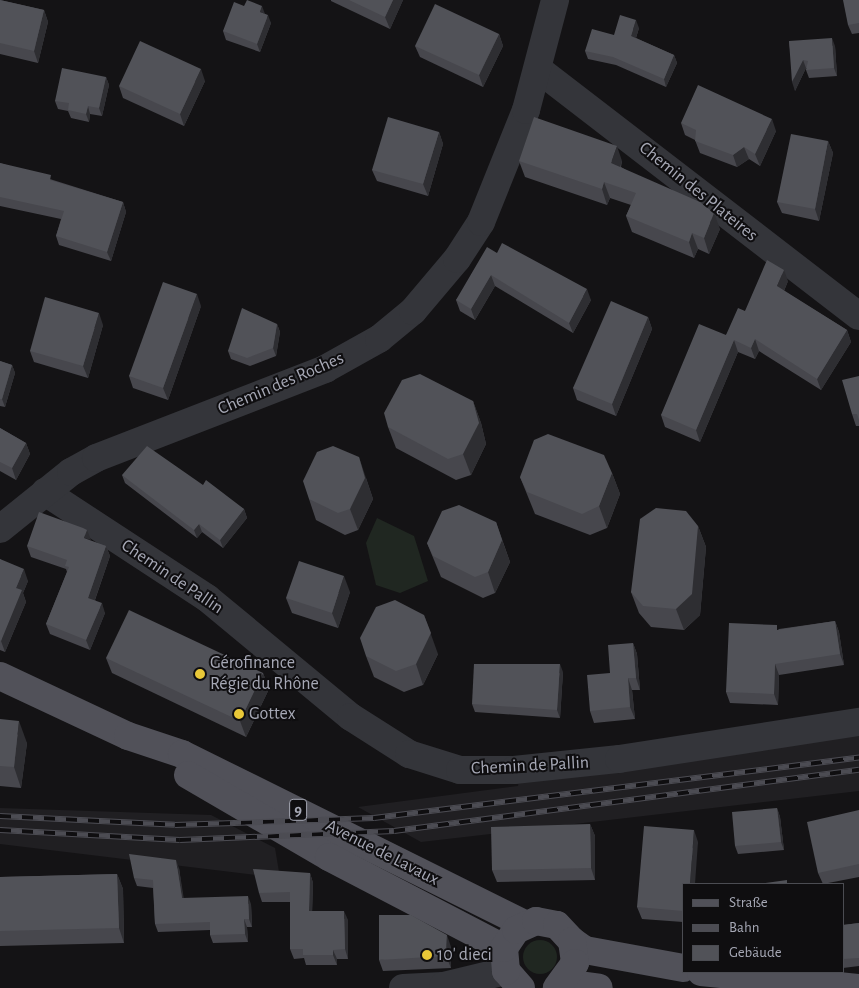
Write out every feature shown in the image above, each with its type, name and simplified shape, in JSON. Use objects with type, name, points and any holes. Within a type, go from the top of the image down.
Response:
[{"type":"main road","name":"Avenue de Lavaux","points":[[0,676],[128,736],[511,969]]},
{"type":"main road","name":"Avenue de Lavaux","points":[[128,736],[182,754],[525,924]]},
{"type":"main road","points":[[511,969],[525,924],[547,921],[572,941],[598,953],[682,968]]},
{"type":"main road","points":[[572,941],[575,963],[561,985],[599,988]]},
{"type":"main road","points":[[711,973],[858,988]]},
{"type":"street","name":"Chemin des Roches","points":[[0,529],[45,492],[96,458],[325,370],[379,339],[413,311],[457,259],[481,222],[505,170],[538,69],[555,0]]},
{"type":"street","name":"Chemin des Plateires","points":[[538,69],[859,316]]},
{"type":"street","name":"Chemin de Pallin","points":[[45,492],[207,598],[351,717],[409,754],[460,770],[514,770],[723,746],[859,722]]},
{"type":"street","points":[[404,988],[443,986],[511,969]]},
{"type":"shaded area","points":[[377,518],[414,536],[428,581],[400,593],[376,585],[366,543]]},
{"type":"shaded area","points":[[859,729],[859,791],[421,842],[358,807],[518,786],[520,773]]},
{"type":"shaded area","points":[[0,808],[211,815],[275,848],[280,878],[0,844]]},
{"type":"shaded area","points":[[540,940],[547,941],[552,945],[556,950],[556,964],[552,969],[547,973],[540,974],[533,973],[528,969],[524,964],[523,957],[524,950],[528,945],[533,941]]},
{"type":"building","points":[[0,0],[44,10],[34,51],[0,43]]},
{"type":"building","points":[[247,0],[262,6],[260,12],[268,15],[257,44],[223,31],[234,2],[244,6]]},
{"type":"building","points":[[349,0],[393,0],[385,17]]},
{"type":"building","points":[[843,0],[859,0],[859,23],[848,25]]},
{"type":"building","points":[[435,4],[499,34],[479,75],[415,46]]},
{"type":"building","points":[[620,15],[636,20],[631,36],[674,55],[664,79],[613,57],[585,51],[592,29],[614,35]]},
{"type":"building","points":[[832,38],[834,68],[806,70],[808,61],[803,60],[792,82],[789,41]]},
{"type":"building","points":[[140,41],[201,69],[180,114],[119,86]]},
{"type":"building","points":[[62,68],[106,77],[99,108],[88,106],[86,114],[68,110],[69,103],[55,101]]},
{"type":"building","points":[[698,85],[772,119],[755,154],[744,147],[733,155],[695,141],[696,130],[681,123]]},
{"type":"building","points":[[388,117],[439,132],[423,184],[372,170]]},
{"type":"building","points":[[534,117],[617,146],[611,163],[700,202],[714,213],[704,238],[692,233],[689,242],[626,216],[636,193],[604,182],[602,189],[519,161]]},
{"type":"building","points":[[791,134],[828,141],[815,209],[777,202]]},
{"type":"building","points":[[0,163],[51,175],[50,180],[123,202],[107,252],[56,236],[64,211],[0,197]]},
{"type":"building","points":[[502,243],[587,289],[569,323],[491,275],[471,309],[456,300],[487,247],[497,253]]},
{"type":"building","points":[[767,260],[784,270],[777,286],[847,330],[817,379],[755,339],[751,348],[734,340],[696,430],[661,415],[699,324],[726,335],[738,308],[745,311]]},
{"type":"building","points":[[163,282],[197,294],[163,388],[129,376]]},
{"type":"building","points":[[45,297],[99,313],[83,366],[30,351]]},
{"type":"building","points":[[611,301],[648,317],[612,404],[573,388]]},
{"type":"building","points":[[242,308],[277,324],[273,348],[247,358],[228,351]]},
{"type":"building","points":[[0,361],[12,365],[2,399],[0,399]]},
{"type":"building","points":[[420,374],[473,401],[479,423],[463,454],[448,459],[388,427],[384,413],[402,380]]},
{"type":"building","points":[[859,376],[859,420],[857,414],[852,414],[842,380]]},
{"type":"building","points":[[0,428],[26,443],[12,468],[0,462]]},
{"type":"building","points":[[548,434],[604,455],[612,473],[599,506],[582,514],[527,492],[520,477],[534,440]]},
{"type":"building","points":[[147,446],[203,485],[206,480],[244,509],[220,540],[199,524],[194,530],[122,475]]},
{"type":"building","points":[[333,446],[359,457],[365,478],[350,509],[338,513],[309,499],[303,481],[317,452]]},
{"type":"building","points":[[459,505],[496,522],[502,540],[488,572],[475,577],[433,556],[427,543],[442,511]]},
{"type":"building","points":[[656,508],[686,511],[698,526],[692,594],[676,609],[643,606],[631,592],[640,519]]},
{"type":"building","points":[[39,512],[87,530],[84,538],[106,546],[88,598],[102,603],[86,640],[46,624],[69,567],[65,566],[67,560],[27,546]]},
{"type":"building","points":[[0,559],[24,569],[16,588],[22,590],[1,641],[0,640]]},
{"type":"building","points":[[299,561],[344,576],[332,613],[286,598]]},
{"type":"building","points":[[395,600],[424,615],[431,633],[416,664],[396,671],[366,656],[360,638],[376,607]]},
{"type":"building","points":[[129,610],[263,673],[240,721],[106,658]]},
{"type":"building","points":[[835,621],[840,654],[775,664],[774,694],[726,692],[729,623],[777,625],[777,630]]},
{"type":"building","points":[[633,643],[636,678],[628,678],[630,707],[590,711],[587,675],[610,673],[608,645]]},
{"type":"building","points":[[474,664],[560,664],[557,710],[472,704]]},
{"type":"building","points":[[0,719],[19,721],[14,767],[0,766]]},
{"type":"building","points":[[777,808],[781,842],[735,846],[732,812]]},
{"type":"building","points":[[859,810],[859,864],[818,873],[807,822]]},
{"type":"building","points":[[590,824],[591,868],[492,870],[491,827]]},
{"type":"building","points":[[644,826],[694,830],[690,883],[682,883],[682,911],[637,907]]},
{"type":"building","points":[[129,854],[176,860],[182,898],[248,896],[249,919],[244,919],[245,934],[210,935],[210,922],[155,924],[153,880],[134,878]]},
{"type":"building","points":[[253,869],[310,873],[309,911],[344,911],[345,949],[333,950],[333,955],[303,955],[303,949],[290,949],[290,892],[259,893]]},
{"type":"building","points":[[117,874],[119,928],[0,931],[0,877]]},
{"type":"building","points":[[787,880],[787,883],[765,883]]},
{"type":"building","points":[[379,915],[411,915],[447,935],[446,956],[379,960]]},
{"type":"building","points":[[859,923],[859,958],[844,959],[844,925]]},
{"type":"railway","points":[[0,816],[175,825],[374,818],[859,758]]},
{"type":"railway","points":[[0,830],[180,840],[394,831],[859,770]]},
{"type":"place","name":"Gérofinance Régie du Rhône","points":[[200,674]]},
{"type":"place","name":"Gottex","points":[[239,714]]},
{"type":"place","name":"10' dieci","points":[[427,955]]}]
